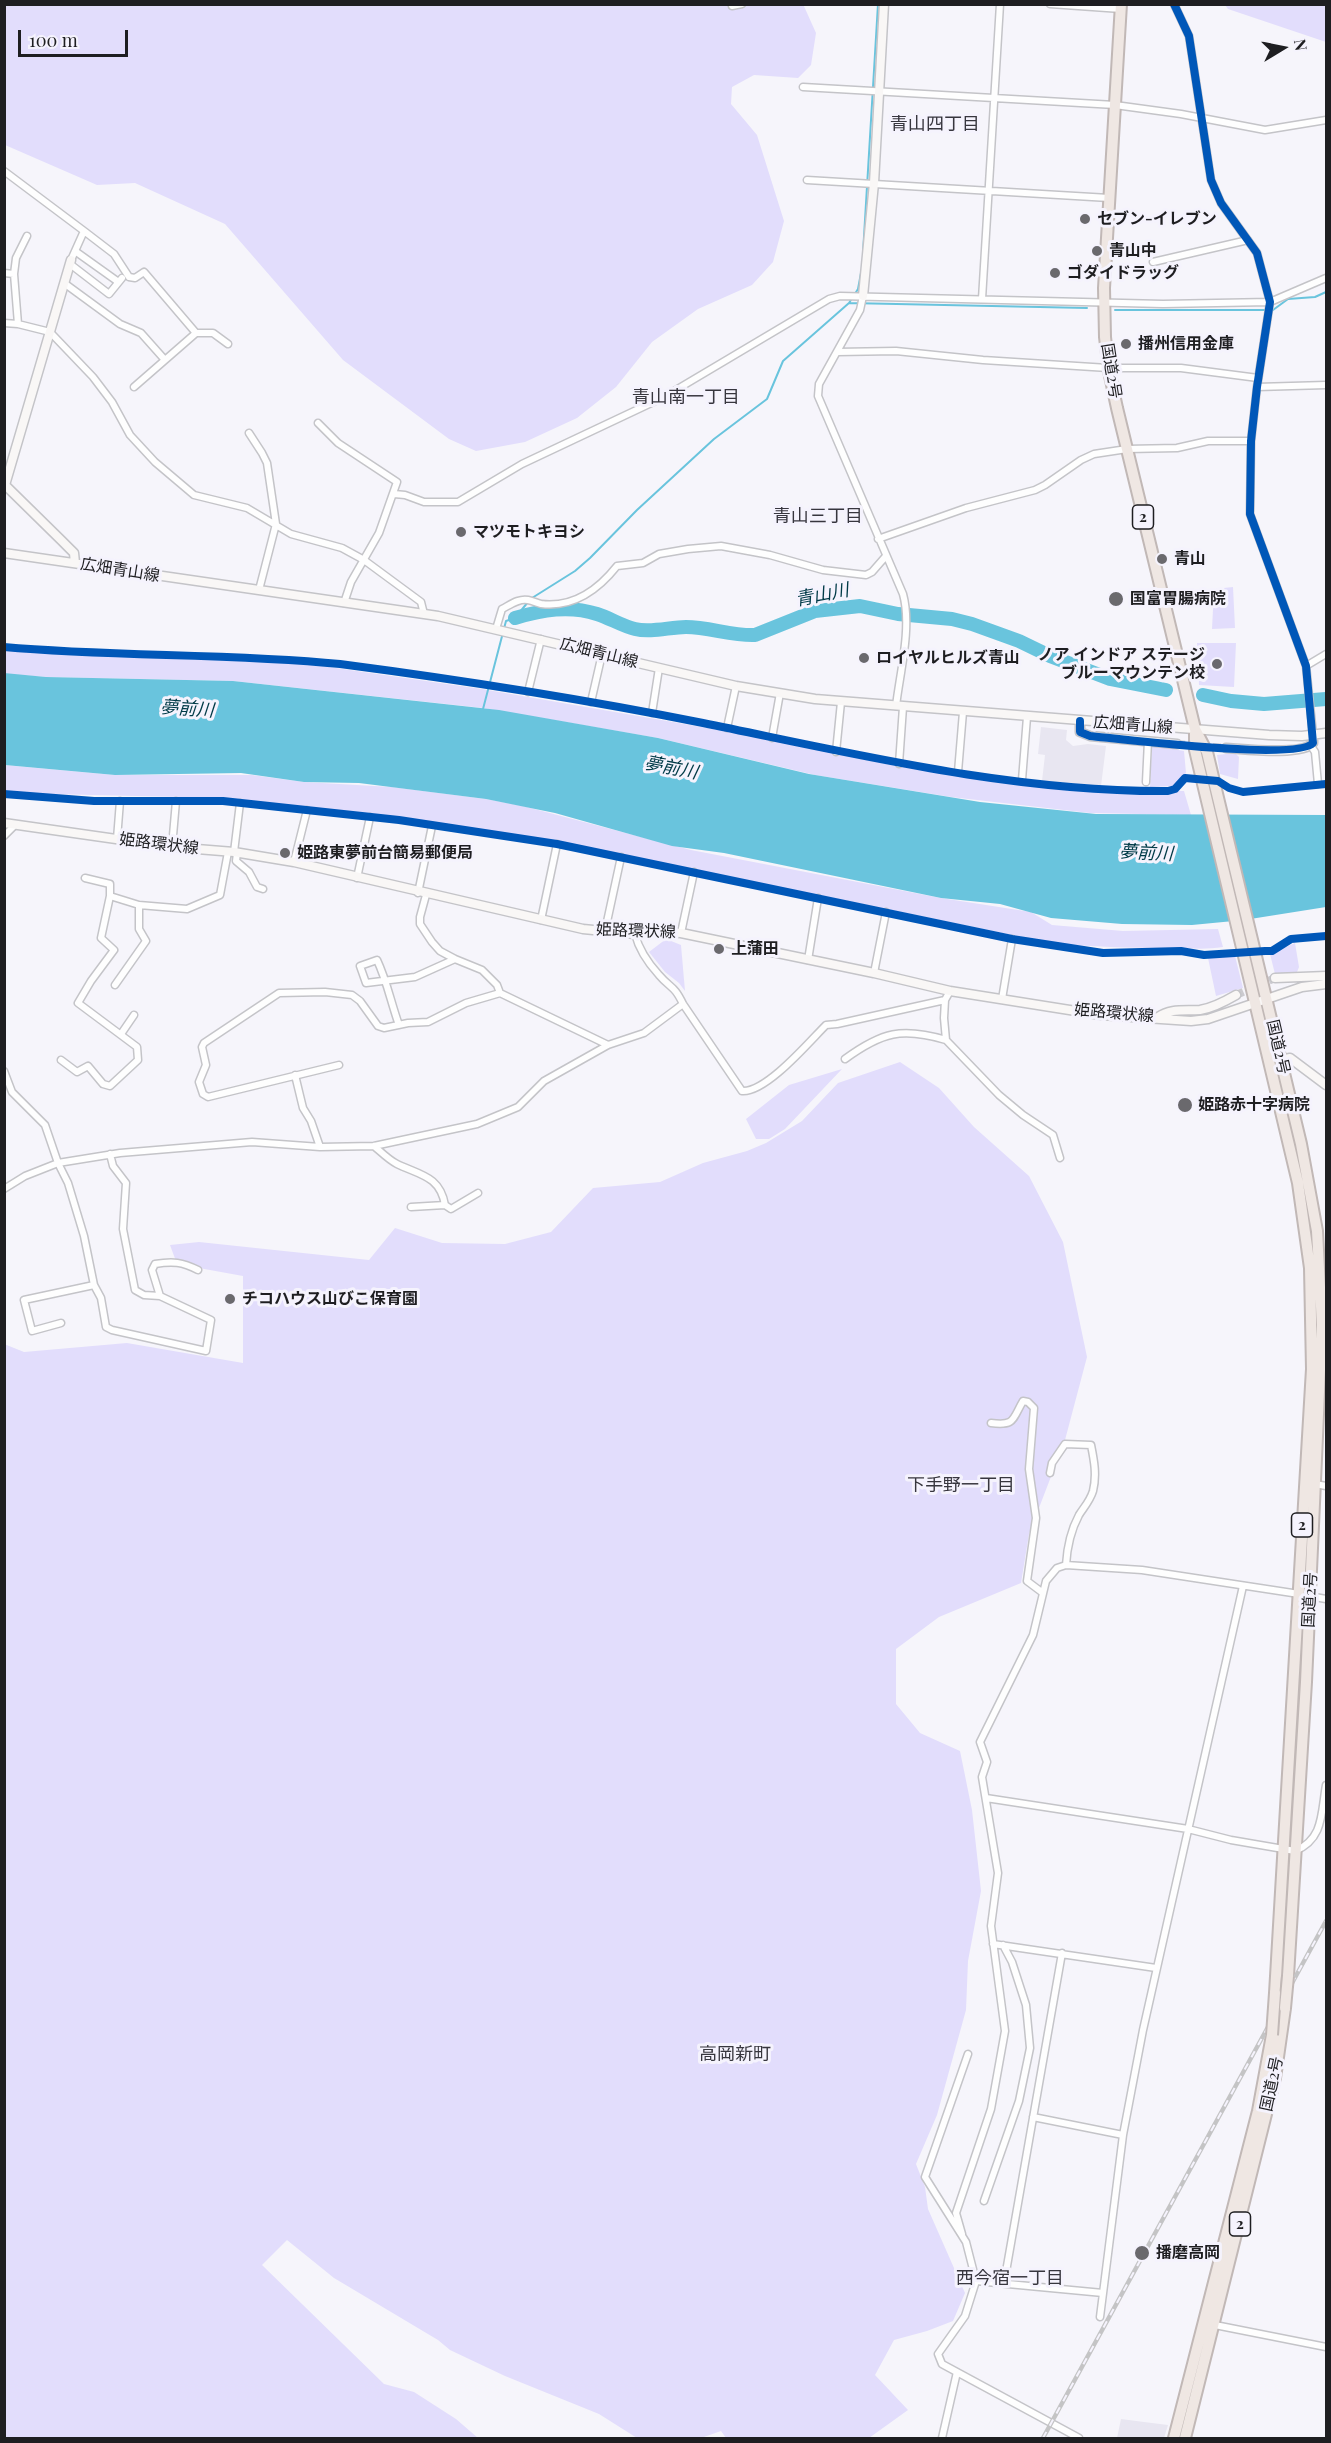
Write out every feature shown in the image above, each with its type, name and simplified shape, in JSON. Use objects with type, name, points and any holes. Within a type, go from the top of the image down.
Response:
[{"type":"highway","name":"国道2号","points":[[1121,7],[1104,302],[1108,368],[1195,729],[1195,750],[1203,784],[1261,1002],[1291,1146],[1310,1268],[1311,1369],[1298,1594],[1288,1976],[1285,2008],[1275,2078],[1185,2439]]},
{"type":"highway","name":"国道2号","points":[[1195,729],[1207,752],[1215,784],[1247,944]]},
{"type":"highway","name":"国道2号","points":[[1174,2439],[1258,2111],[1272,2036],[1321,1485],[1324,1367],[1322,1293],[1317,1231],[1309,1181],[1280,1060],[1261,1002]]},
{"type":"main road","points":[[863,296],[874,183],[874,91],[884,4]]},
{"type":"main road","points":[[70,262],[5,485],[74,553],[75,563]]},
{"type":"main road","name":"広畑青山線","points":[[4,553],[424,614],[512,632],[736,686],[841,702],[1286,736],[1326,733]]},
{"type":"main road","points":[[1080,721],[1080,732],[1090,736],[1177,744]]},
{"type":"main road","points":[[1226,748],[1285,750],[1311,746],[1313,735]]},
{"type":"main road","name":"姫路環状線","points":[[4,823],[294,862],[357,879],[583,929],[635,934],[654,931],[681,933],[950,991],[1101,1015],[1191,1021],[1208,1019],[1302,987],[1326,984]]},
{"type":"main road","points":[[1275,978],[1326,976]]},
{"type":"main road","points":[[1158,1017],[1165,1012],[1201,1010],[1219,1005],[1236,995]]},
{"type":"main road","points":[[1280,1060],[1290,1058],[1326,1085]]},
{"type":"street","points":[[732,6],[742,4]]},
{"type":"street","points":[[981,299],[1000,4]]},
{"type":"street","points":[[1050,4],[1121,7]]},
{"type":"street","points":[[1174,4],[1190,36],[1211,180],[1221,203],[1257,253],[1270,307],[1258,378],[1251,441],[1250,514],[1306,666],[1313,735]]},
{"type":"street","points":[[803,87],[1115,105],[1181,114],[1265,130],[1326,120]]},
{"type":"street","points":[[4,171],[114,254],[129,277],[135,278],[144,272],[196,333]]},
{"type":"street","points":[[807,180],[1109,198]]},
{"type":"street","points":[[75,251],[120,280],[110,294],[70,262],[84,231]]},
{"type":"street","points":[[18,324],[14,273],[16,258],[27,236]]},
{"type":"street","points":[[1153,262],[1248,240]]},
{"type":"street","points":[[4,273],[14,273]]},
{"type":"street","points":[[394,494],[405,495],[424,502],[458,502],[522,464],[664,397],[829,299],[852,295],[1270,307],[1326,278]]},
{"type":"street","points":[[64,283],[120,324],[141,333],[165,360]]},
{"type":"street","points":[[863,296],[860,310],[819,384],[818,396],[906,606],[899,764]]},
{"type":"street","points":[[4,323],[50,332],[93,377],[112,402],[130,435],[179,484],[194,495],[247,508],[291,534],[334,545],[364,560],[421,602],[424,614]]},
{"type":"street","points":[[134,387],[196,333],[213,333],[228,344]]},
{"type":"street","points":[[837,352],[896,351],[983,360],[1108,368],[1181,368],[1258,378]]},
{"type":"street","points":[[1257,387],[1326,385]]},
{"type":"street","points":[[318,423],[338,443],[395,479],[397,487],[379,532],[351,582],[344,603]]},
{"type":"street","points":[[249,433],[267,463],[276,524],[259,590]]},
{"type":"street","points":[[878,539],[966,508],[1035,490],[1094,454],[1127,449],[1177,448],[1208,441],[1251,441]]},
{"type":"street","points":[[498,629],[502,609],[526,599],[539,603],[575,601],[603,584],[617,566],[643,563],[652,556],[688,549],[721,546],[753,551],[823,570],[866,575],[872,572],[886,556]]},
{"type":"street","points":[[528,692],[541,639]]},
{"type":"street","points":[[591,702],[602,654]]},
{"type":"street","points":[[1306,666],[1326,654]]},
{"type":"street","points":[[652,713],[659,668]]},
{"type":"street","points":[[727,728],[736,686]]},
{"type":"street","points":[[772,738],[780,693]]},
{"type":"street","points":[[836,752],[841,702]]},
{"type":"street","points":[[958,772],[963,712]]},
{"type":"street","points":[[1022,780],[1027,717]]},
{"type":"street","points":[[1146,782],[1148,741]]},
{"type":"street","points":[[1311,746],[1315,752],[1318,784]]},
{"type":"street","points":[[117,839],[120,801]]},
{"type":"street","points":[[172,847],[176,801]]},
{"type":"street","points":[[110,896],[139,906],[187,909],[220,895],[233,852],[240,803]]},
{"type":"street","points":[[294,862],[307,810]]},
{"type":"street","points":[[357,879],[370,817]]},
{"type":"street","points":[[4,836],[15,825]]},
{"type":"street","points":[[432,826],[420,917],[420,924],[432,942],[455,959],[482,970],[500,993],[608,1045]]},
{"type":"street","points":[[541,920],[557,843]]},
{"type":"street","points":[[233,852],[236,861],[249,872],[257,887],[263,889]]},
{"type":"street","points":[[604,931],[621,857]]},
{"type":"street","points":[[681,933],[694,872]]},
{"type":"street","points":[[61,1060],[77,1072],[88,1066],[103,1084],[110,1086],[138,1060],[136,1047],[78,1003],[91,981],[114,951],[101,938],[110,896],[110,884],[85,878]]},
{"type":"street","points":[[808,960],[818,898]]},
{"type":"street","points":[[115,985],[146,941],[139,929],[139,906]]},
{"type":"street","points":[[874,973],[886,912]]},
{"type":"street","points":[[635,934],[639,949],[660,976],[675,988],[683,1004],[742,1091],[750,1091],[773,1077],[826,1025],[945,1000]]},
{"type":"street","points":[[1002,999],[1012,939]]},
{"type":"street","points":[[399,1025],[388,995],[386,980],[377,960],[360,966],[366,982],[386,980],[415,977],[455,959]]},
{"type":"street","points":[[946,1041],[945,1000],[950,991]]},
{"type":"street","points":[[339,1065],[208,1097],[203,1094],[199,1082],[206,1065],[202,1047],[204,1044],[246,1013],[283,993],[325,992],[352,995],[360,1001],[378,1026],[384,1028],[428,1022],[466,1003],[500,993]]},
{"type":"street","points":[[4,1189],[26,1176],[58,1163],[110,1154],[252,1142],[320,1147],[374,1146],[477,1124],[518,1107],[544,1081],[608,1045],[644,1033],[683,1004]]},
{"type":"street","points":[[121,1034],[134,1015]]},
{"type":"street","points":[[845,1059],[868,1042],[899,1033],[919,1033],[946,1041],[999,1095],[1053,1135],[1060,1158]]},
{"type":"street","points":[[4,1071],[8,1093],[45,1125],[58,1163],[68,1183],[84,1236],[94,1285],[101,1298],[106,1327],[206,1352],[211,1320],[160,1296],[144,1295],[135,1290],[123,1229],[126,1183],[113,1166],[110,1154]]},
{"type":"street","points":[[296,1076],[303,1108],[312,1121],[320,1147]]},
{"type":"street","points":[[374,1146],[395,1164],[418,1172],[438,1186],[445,1205]]},
{"type":"street","points":[[411,1207],[445,1205],[451,1209],[478,1193]]},
{"type":"street","points":[[160,1296],[152,1270],[155,1264],[173,1261],[198,1270]]},
{"type":"street","points":[[61,1323],[32,1331],[24,1300],[94,1285]]},
{"type":"street","points":[[991,1423],[1006,1425],[1012,1423],[1023,1401],[1028,1402],[1034,1408],[1029,1469],[1036,1518],[1027,1581],[1043,1593]]},
{"type":"street","points":[[1050,1473],[1052,1463],[1065,1444],[1091,1445],[1095,1464],[1093,1491],[1087,1505],[1079,1515],[1067,1547],[1066,1564]]},
{"type":"street","points":[[1079,2439],[942,2364],[938,2354],[965,2316],[976,2281],[956,2213],[991,2109],[1005,2031],[991,1926],[998,1873],[982,1777],[987,1762],[980,1742],[1032,1635],[1046,1581],[1057,1569],[1066,1564],[1142,1570],[1326,1599]]},
{"type":"street","points":[[1100,2318],[1123,2135],[1156,1968],[1243,1586]]},
{"type":"street","points":[[986,1798],[1188,1829],[1231,1840],[1290,1850],[1314,1840],[1318,1831],[1326,1785]]},
{"type":"street","points":[[993,1944],[1156,1968]]},
{"type":"street","points":[[984,2201],[1019,2101],[1030,2048],[1026,2005],[1012,1962],[1003,1945]]},
{"type":"street","points":[[1004,2283],[1062,1953]]},
{"type":"street","points":[[962,2234],[925,2177],[968,2054]]},
{"type":"street","points":[[1033,2117],[1123,2135]]},
{"type":"street","points":[[976,2281],[1103,2293]]},
{"type":"street","points":[[1215,2325],[1326,2347]]},
{"type":"street","points":[[942,2439],[957,2372]]},
{"type":"shaded area","points":[[803,4],[816,33],[811,65],[798,78],[754,75],[732,87],[731,104],[757,135],[784,221],[773,262],[752,285],[698,309],[652,342],[616,387],[577,418],[525,442],[476,451],[449,439],[343,360],[225,224],[135,183],[97,185],[5,145],[5,5]]},
{"type":"shaded area","points":[[1225,5],[1326,5],[1326,42],[1228,9]]},
{"type":"shaded area","name":"ノア インドア ステージ ブルーマウンテン校","points":[[1233,587],[1235,628],[1212,629],[1214,589]]},
{"type":"shaded area","name":"ノア インドア ステージ ブルーマウンテン校","points":[[1197,643],[1236,643],[1234,687],[1199,685]]},
{"type":"shaded area","points":[[4,650],[68,655],[301,663],[482,689],[725,731],[896,766],[958,772],[1020,783],[1145,791],[1184,791],[1191,815],[1090,813],[951,797],[815,775],[658,738],[483,708],[233,681],[5,674]]},
{"type":"shaded area","points":[[1041,727],[1067,730],[1066,740],[1073,746],[1088,744],[1106,746],[1101,786],[1042,781],[1045,755],[1038,754]]},
{"type":"shaded area","points":[[1152,745],[1184,751],[1186,773],[1173,786],[1150,787]]},
{"type":"shaded area","points":[[1235,753],[1239,757],[1238,779],[1220,774],[1217,755]]},
{"type":"shaded area","points":[[4,765],[115,775],[252,775],[304,782],[392,787],[486,799],[523,806],[691,850],[941,898],[1031,912],[1052,925],[1123,931],[1218,929],[1223,947],[1203,949],[1051,943],[557,841],[403,817],[224,798],[5,793]]},
{"type":"shaded area","points":[[666,939],[681,945],[685,991],[665,972],[649,952]]},
{"type":"shaded area","points":[[1295,943],[1299,967],[1297,972],[1275,974],[1270,954]]},
{"type":"shaded area","points":[[1235,956],[1243,988],[1216,996],[1208,958]]},
{"type":"shaded area","points":[[900,1062],[939,1088],[974,1127],[1029,1176],[1063,1242],[1087,1357],[1065,1440],[1029,1534],[1021,1583],[939,1617],[896,1649],[896,1704],[920,1733],[960,1751],[972,1810],[981,1891],[968,1961],[966,2010],[937,2115],[916,2164],[925,2187],[928,2209],[965,2293],[953,2321],[894,2340],[875,2375],[908,2410],[869,2438],[726,2438],[721,2431],[701,2438],[637,2438],[599,2414],[505,2376],[450,2350],[438,2340],[334,2278],[287,2240],[262,2265],[384,2384],[414,2392],[456,2419],[478,2438],[5,2438],[4,1344],[24,1352],[127,1343],[243,1363],[243,1276],[177,1264],[170,1245],[199,1242],[369,1260],[395,1228],[442,1243],[505,1244],[551,1232],[593,1188],[660,1182],[703,1163],[747,1151],[766,1143],[802,1121],[838,1083]]},
{"type":"shaded area","points":[[842,1069],[785,1129],[769,1139],[756,1139],[746,1119],[789,1085]]},
{"type":"shaded area","points":[[1121,2419],[1168,2425],[1164,2438],[1117,2438]]},
{"type":"water","name":"夢前川","points":[[4,673],[46,677],[233,681],[499,710],[658,738],[809,774],[980,802],[1096,814],[1326,815],[1326,907],[1244,920],[1192,925],[1122,924],[1051,918],[1000,904],[941,898],[724,853],[672,846],[555,813],[486,799],[359,783],[304,782],[241,773],[115,775],[5,765]]},
{"type":"waterway","points":[[863,253],[878,4]]},
{"type":"waterway","points":[[532,598],[575,571],[714,439],[767,399],[783,361],[849,303],[858,289],[861,273]]},
{"type":"waterway","points":[[1115,310],[1273,310],[1288,299],[1315,297],[1326,292]]},
{"type":"waterway","points":[[849,303],[1087,308]]},
{"type":"waterway","points":[[483,709],[506,621],[515,618],[528,602]]},
{"type":"waterway","name":"青山川","points":[[515,618],[566,609],[587,611],[641,630],[686,627],[755,635],[815,611],[860,606],[898,614],[952,619],[972,624],[1110,679],[1166,690]]},
{"type":"waterway","name":"青山川","points":[[1203,695],[1231,701],[1264,704],[1326,699]]},
{"type":"tunnel","points":[[1177,744],[1226,748]]},
{"type":"tunnel","points":[[1236,995],[1275,978]]},
{"type":"railway","points":[[1043,2438],[1326,1921]]},
{"type":"cycle path","points":[[1080,721],[1080,732],[1090,736],[1170,744],[1276,750],[1300,748],[1313,743],[1306,666],[1250,514],[1251,441],[1270,302],[1257,253],[1221,203],[1211,180],[1189,36],[1174,4]]},
{"type":"cycle path","points":[[4,647],[340,664],[568,698],[934,769],[1051,785],[1109,790],[1168,791],[1175,789],[1185,778],[1218,781],[1229,788],[1243,792],[1326,784]]},
{"type":"cycle path","points":[[4,794],[94,801],[223,801],[399,820],[557,844],[1012,939],[1103,953],[1181,951],[1204,955],[1272,951],[1291,939],[1326,936]]},
{"type":"place","name":"セブン-イレブン","points":[[1085,219]]},
{"type":"place","name":"青山中","points":[[1097,251]]},
{"type":"place","name":"ゴダイドラッグ","points":[[1055,273]]},
{"type":"place","name":"播州信用金庫","points":[[1126,344]]},
{"type":"place","name":"マツモトキヨシ","points":[[461,532]]},
{"type":"place","name":"青山","points":[[1162,559]]},
{"type":"place","name":"国富胃腸病院","points":[[1116,599]]},
{"type":"place","name":"ロイヤルヒルズ青山","points":[[864,658]]},
{"type":"place","name":"ノア インドア ステージ ブルーマウンテン校","points":[[1217,664]]},
{"type":"place","name":"姫路東夢前台簡易郵便局","points":[[285,853]]},
{"type":"place","name":"上蒲田","points":[[719,949]]},
{"type":"place","name":"姫路赤十字病院","points":[[1185,1105]]},
{"type":"place","name":"チコハウス山びこ保育園","points":[[230,1299]]},
{"type":"place","name":"播磨高岡","points":[[1142,2253]]},
{"type":"district","name":"青山四丁目","points":[[935,124]]},
{"type":"district","name":"青山南一丁目","points":[[686,397]]},
{"type":"district","name":"青山三丁目","points":[[818,516]]},
{"type":"district","name":"下手野一丁目","points":[[961,1485]]},
{"type":"district","name":"高岡新町","points":[[735,2054]]},
{"type":"district","name":"西今宿一丁目","points":[[1010,2278]]}]
